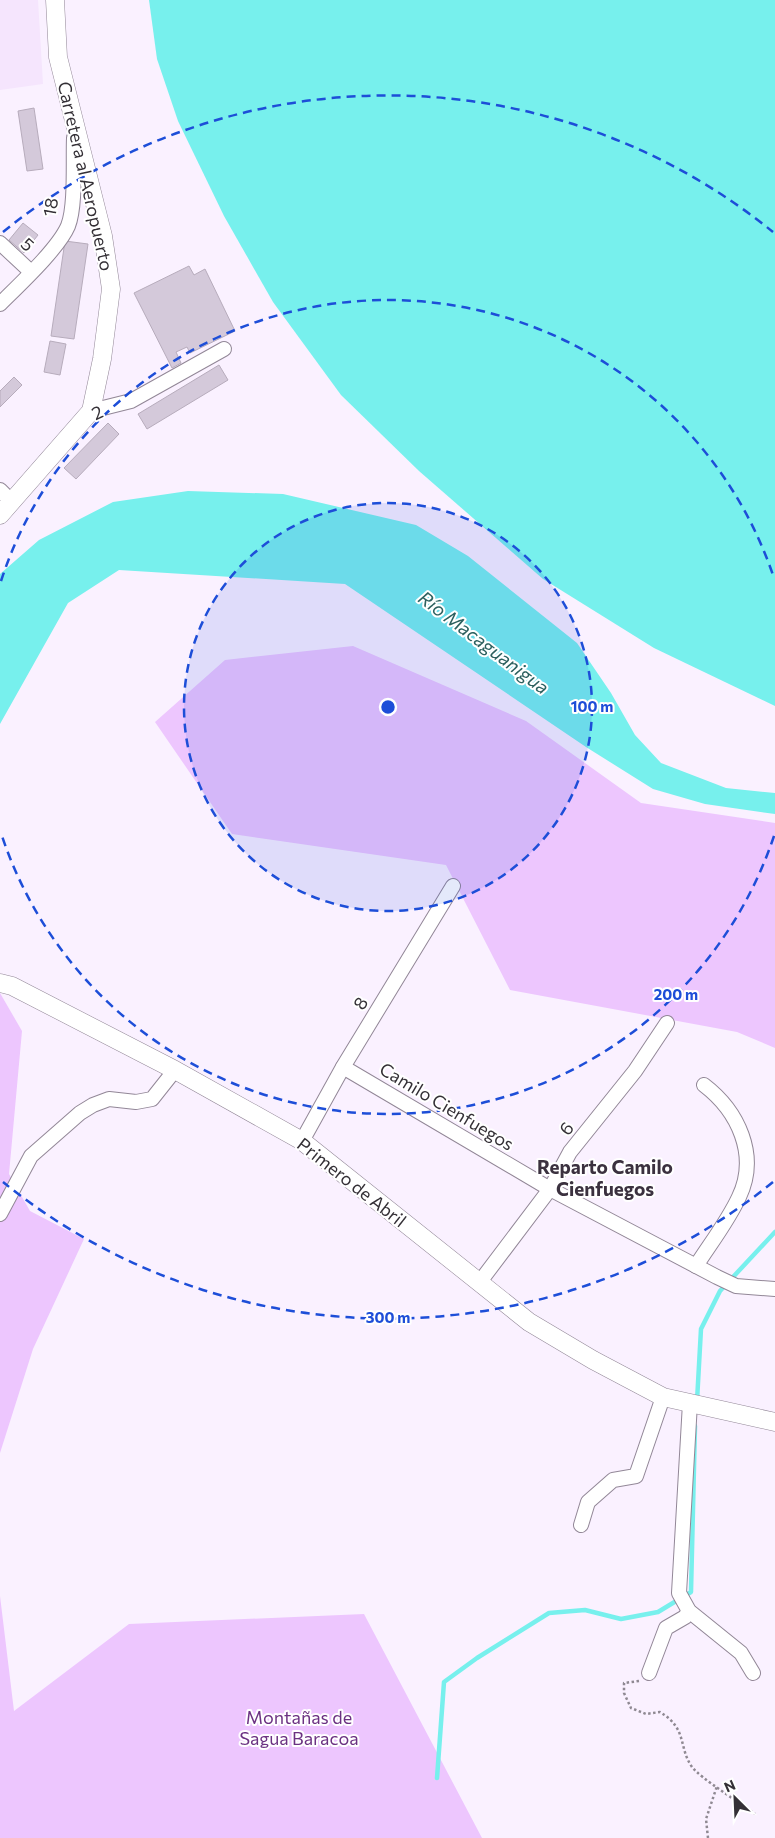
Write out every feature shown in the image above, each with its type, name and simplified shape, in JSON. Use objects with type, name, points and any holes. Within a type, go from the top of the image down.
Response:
[{"type":"main road","name":"Carretera al Aeropuerto","points":[[55,0],[58,57],[103,236],[111,289],[102,359],[91,411]]},
{"type":"main road","name":"2","points":[[0,514],[6,496],[91,411]]},
{"type":"main road","name":"Primero de Abril","points":[[0,983],[12,986],[175,1070],[302,1141],[529,1322],[593,1360],[663,1397],[775,1422]]},
{"type":"street","name":"18","points":[[0,304],[45,257],[68,226],[71,204],[75,123]]},
{"type":"street","name":"5","points":[[0,243],[31,272]]},
{"type":"street","name":"2","points":[[91,411],[131,401],[224,349]]},
{"type":"street","name":"8","points":[[302,1141],[343,1067],[453,886]]},
{"type":"street","name":"6","points":[[479,1283],[550,1189],[570,1152],[635,1071],[667,1023]]},
{"type":"street","name":"Camilo Cienfuegos","points":[[343,1067],[550,1189],[717,1277],[736,1286],[775,1289]]},
{"type":"street","points":[[0,1214],[22,1169],[44,1143],[94,1105],[109,1099],[136,1102],[152,1099],[175,1070]]},
{"type":"street","points":[[696,1266],[739,1197],[746,1174],[746,1146],[740,1128],[719,1097],[704,1085]]},
{"type":"street","points":[[581,1525],[588,1502],[613,1480],[636,1476],[663,1397]]},
{"type":"street","points":[[696,1405],[679,1593],[689,1611],[741,1653],[753,1673]]},
{"type":"street","points":[[649,1673],[666,1628],[685,1617],[689,1611]]},
{"type":"path","points":[[649,1673],[640,1681],[624,1683],[624,1693],[631,1708],[646,1714],[660,1712],[668,1717],[680,1730],[692,1768],[755,1814]]},
{"type":"path","points":[[708,1838],[706,1820],[717,1786]]},
{"type":"shaded area","points":[[0,0],[38,0],[43,84],[0,90]]},
{"type":"green space","points":[[353,646],[526,721],[641,803],[775,823],[775,1048],[737,1032],[510,990],[446,865],[232,834],[155,722],[225,660]]},
{"type":"green space","points":[[0,993],[22,1031],[9,1174],[30,1211],[84,1239],[33,1349],[0,1453]]},
{"type":"green space","name":"Montañas de Sagua Baracoa","points":[[0,1596],[14,1711],[129,1624],[364,1614],[482,1838],[0,1838]]},
{"type":"water","points":[[149,0],[775,0],[775,706],[654,648],[543,579],[419,471],[341,395],[273,302],[224,216],[178,121],[157,59]]},
{"type":"water","name":"Río Macaguanigua","points":[[188,491],[283,494],[416,525],[468,556],[577,643],[611,693],[635,735],[661,763],[726,788],[775,793],[775,814],[705,804],[653,789],[586,747],[345,584],[119,570],[68,603],[0,724],[0,574],[39,540],[113,502]]},
{"type":"building","points":[[34,108],[43,169],[27,171],[18,111]]},
{"type":"building","points":[[23,223],[38,235],[24,253],[9,240]]},
{"type":"building","points":[[65,241],[88,244],[74,339],[51,336]]},
{"type":"building","points":[[189,266],[194,275],[205,269],[235,331],[190,353],[187,347],[176,352],[181,363],[172,368],[134,293]]},
{"type":"building","points":[[50,341],[66,344],[60,375],[44,372]]},
{"type":"building","points":[[219,365],[228,380],[147,429],[138,414]]},
{"type":"building","points":[[14,377],[22,385],[0,407],[0,391]]},
{"type":"building","points":[[108,423],[119,434],[76,479],[64,468]]},
{"type":"waterway","points":[[697,1401],[701,1329],[720,1291],[775,1232]]},
{"type":"waterway","points":[[437,1778],[444,1682],[477,1658],[549,1613],[585,1610],[621,1619],[658,1612],[691,1592],[695,1426]]},
{"type":"district","name":"Reparto Camilo Cienfuegos","points":[[605,1177]]}]
